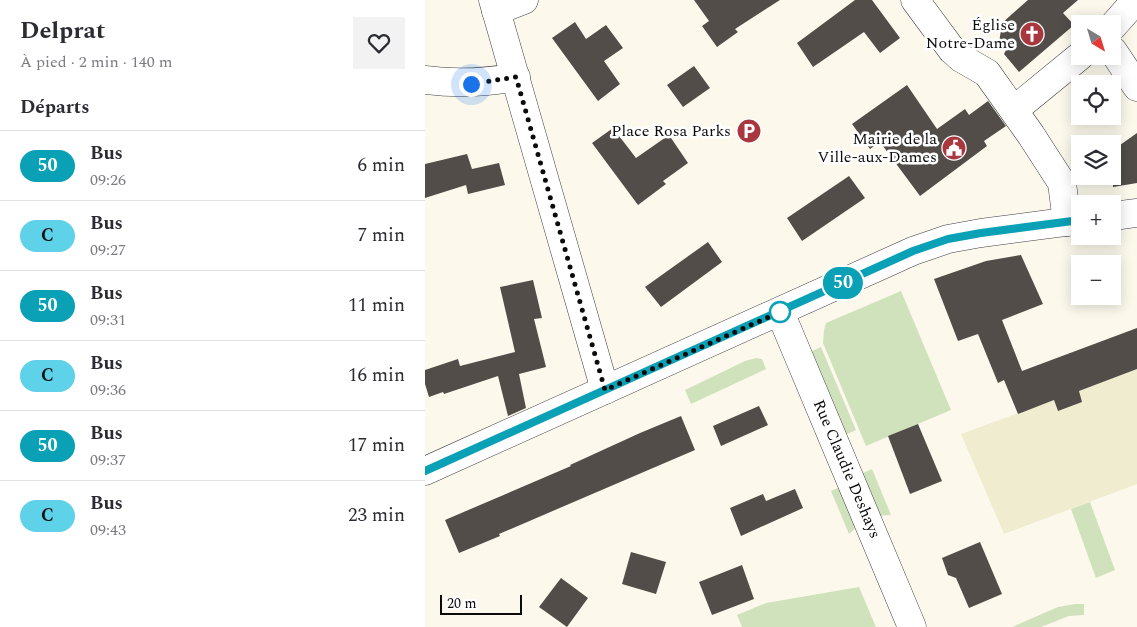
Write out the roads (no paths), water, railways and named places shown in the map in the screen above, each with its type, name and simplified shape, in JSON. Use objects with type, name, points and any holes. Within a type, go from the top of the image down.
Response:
[{"type":"street","points":[[524,0],[495,5],[605,390]]},
{"type":"street","points":[[915,0],[952,50],[961,58],[987,73],[1014,110],[1056,171],[1071,215]]},
{"type":"street","points":[[1121,17],[1136,0]]},
{"type":"street","points":[[1014,110],[1071,63]]},
{"type":"street","points":[[1121,63],[1137,87]]},
{"type":"street","points":[[425,80],[471,84],[516,77]]},
{"type":"street","points":[[1121,215],[1137,213]]},
{"type":"street","points":[[425,471],[913,251],[948,239],[1071,221]]},
{"type":"street","name":"Rue Claudie Deshays","points":[[780,312],[913,627]]},
{"type":"place","name":"Église Notre-Dame","points":[[1032,34]]},
{"type":"place","name":"Place Rosa Parks","points":[[749,131]]},
{"type":"place","name":"Mairie de la Ville-aux-Dames","points":[[954,148]]}]
